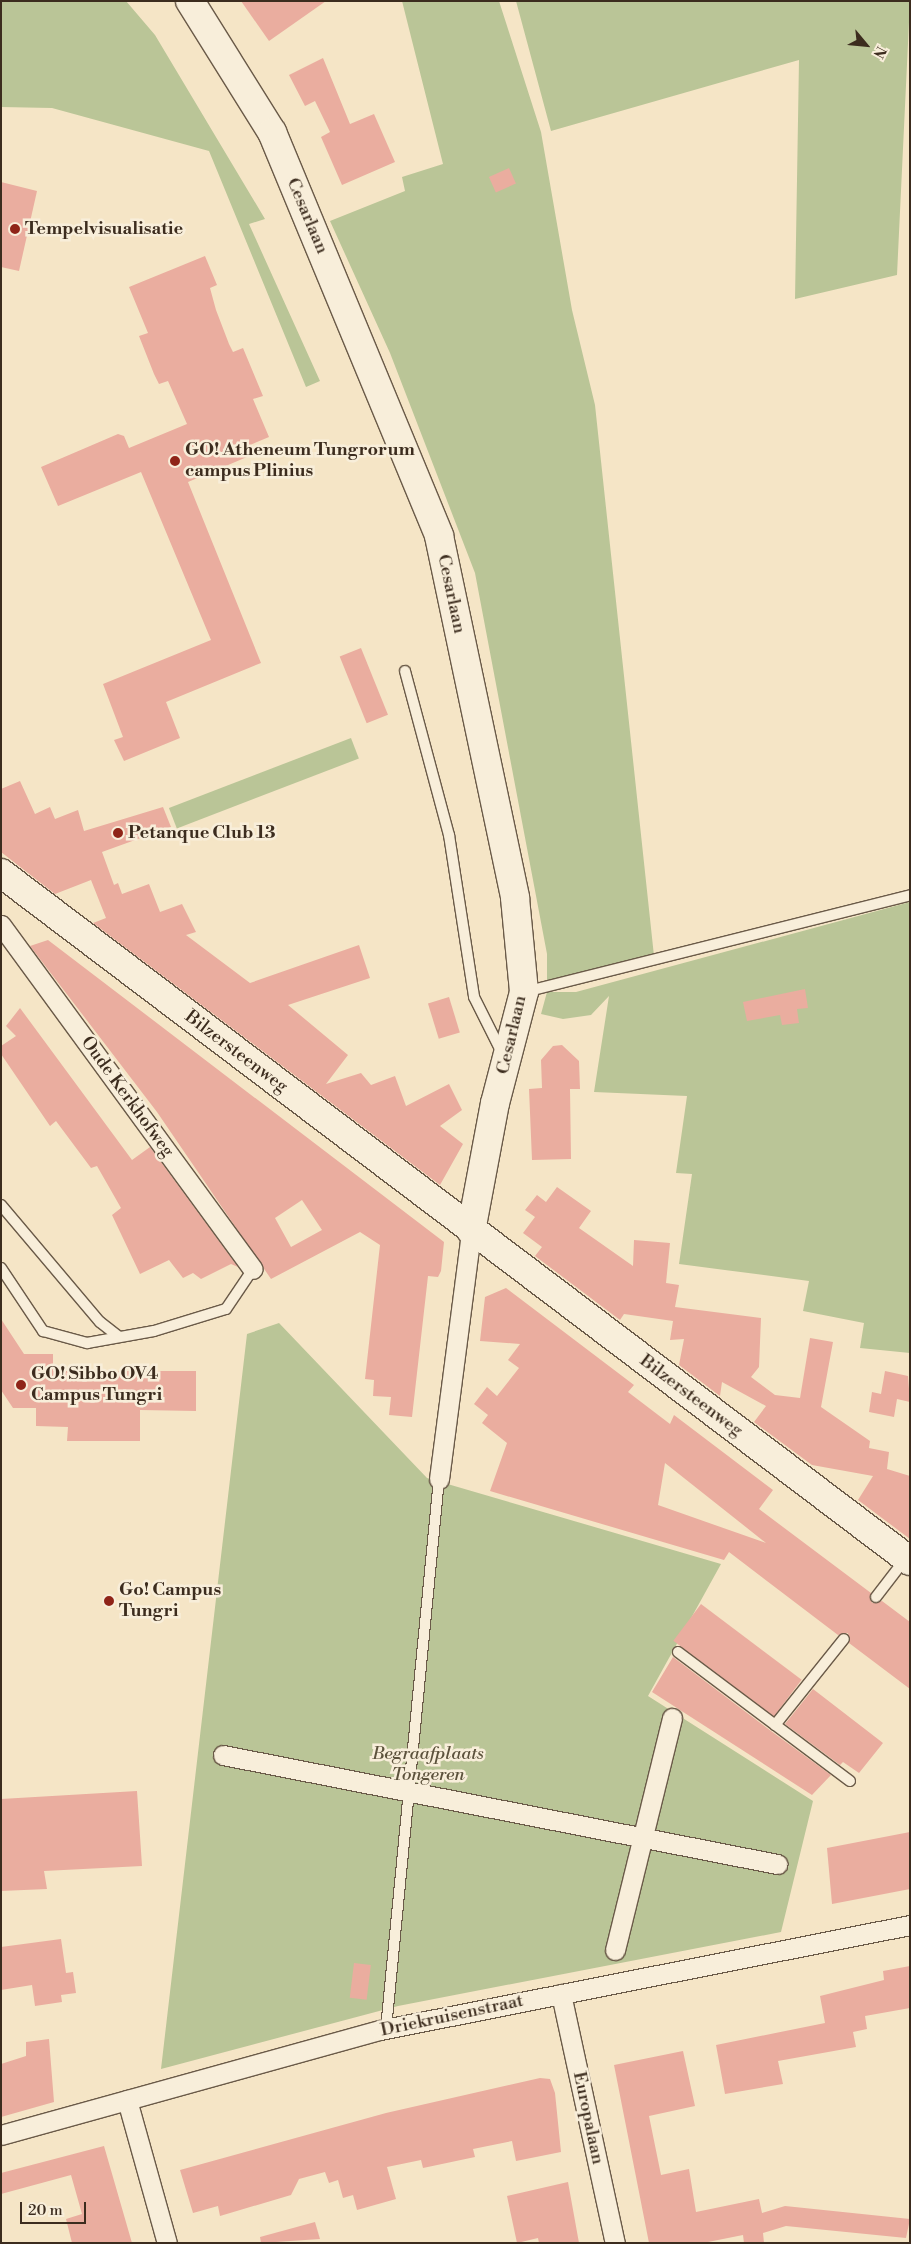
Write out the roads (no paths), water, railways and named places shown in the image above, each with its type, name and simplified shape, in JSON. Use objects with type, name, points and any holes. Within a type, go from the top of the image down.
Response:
[{"type":"street","name":"Cesarlaan","points":[[190,1],[272,132],[439,536],[515,898],[524,992],[471,1231]]},
{"type":"street","name":"Bilzersteenweg","points":[[1,873],[471,1231],[908,1560]]},
{"type":"street","name":"Oude Kerkhofweg","points":[[4,935],[253,1269]]},
{"type":"street","points":[[439,1479],[471,1231]]},
{"type":"street","points":[[615,1950],[672,1718]]},
{"type":"street","points":[[223,1755],[777,1864]]},
{"type":"street","name":"Driekruisenstraat","points":[[1,2135],[386,2029],[910,1925]]},
{"type":"street","name":"Europalaan","points":[[562,1994],[615,2243]]},
{"type":"street","points":[[127,2100],[167,2243]]},
{"type":"lane","points":[[405,671],[448,835],[474,997],[507,1062]]},
{"type":"lane","points":[[524,992],[910,895]]},
{"type":"lane","points":[[1,1205],[100,1322],[119,1337]]},
{"type":"lane","points":[[1,1268],[43,1331],[87,1343],[119,1337],[226,1309],[253,1269]]},
{"type":"lane","points":[[386,2029],[406,1791],[439,1479]]},
{"type":"lane","points":[[876,1597],[908,1560]]},
{"type":"lane","points":[[775,1725],[844,1639]]},
{"type":"lane","points":[[678,1652],[850,1781]]},
{"type":"place","name":"Tempelvisualisatie","points":[[15,229]]},
{"type":"place","name":"GO! Atheneum Tungrorum campus Plinius","points":[[175,461]]},
{"type":"place","name":"Petanque Club 13","points":[[118,833]]},
{"type":"place","name":"GO! Sibbo OV4 Campus Tungri","points":[[21,1385]]},
{"type":"place","name":"Go! Campus Tungri","points":[[109,1601]]},
{"type":"park label","name":"Begraafplaats Tongeren","points":[[428,1765]]}]
